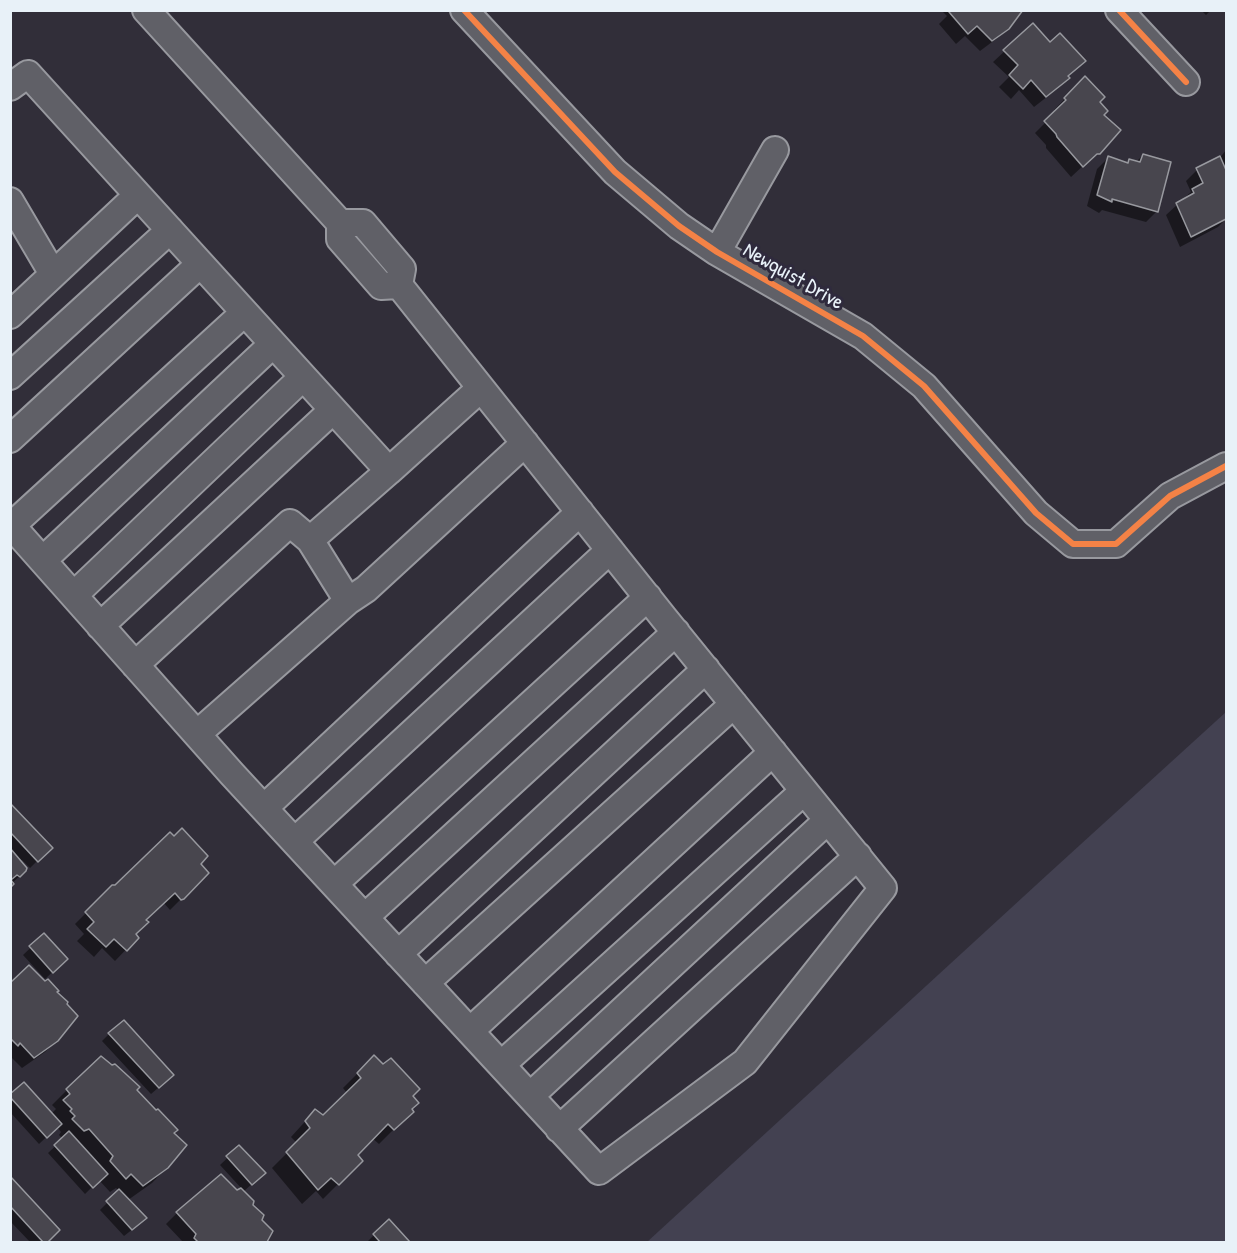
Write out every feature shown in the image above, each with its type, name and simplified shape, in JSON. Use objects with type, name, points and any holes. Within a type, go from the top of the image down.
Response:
[{"type":"street","points":[[146,10],[340,223],[339,239],[381,286],[399,285],[883,888],[745,1062],[599,1172],[197,735],[11,526],[244,313]]},
{"type":"street","name":"Newquist Drive","points":[[464,10],[615,172],[679,226],[717,252],[863,336],[924,386],[1036,513],[1073,544],[1116,544],[1170,496],[1227,466]]},
{"type":"street","points":[[1119,10],[1186,82]]},
{"type":"street","points":[[10,87],[28,74],[389,471]]},
{"type":"street","points":[[717,252],[775,150]]},
{"type":"street","points":[[10,315],[138,195]]},
{"type":"street","points":[[10,201],[53,274]]},
{"type":"street","points":[[10,376],[170,230]]},
{"type":"street","points":[[10,439],[200,264]]},
{"type":"street","points":[[43,560],[273,344]]},
{"type":"street","points":[[74,595],[303,377]]},
{"type":"street","points":[[310,540],[481,388]]},
{"type":"street","points":[[100,626],[333,410]]},
{"type":"street","points":[[197,735],[348,601],[366,589],[525,443]]},
{"type":"street","points":[[264,808],[580,512]]},
{"type":"street","points":[[135,665],[291,523],[310,540],[348,601]]},
{"type":"street","points":[[295,841],[610,550]]},
{"type":"street","points":[[334,884],[648,597]]},
{"type":"street","points":[[365,917],[676,632]]},
{"type":"street","points":[[398,954],[706,669]]},
{"type":"street","points":[[425,983],[734,704]]},
{"type":"street","points":[[470,1031],[773,752]]},
{"type":"street","points":[[501,1065],[804,791]]},
{"type":"street","points":[[530,1096],[828,820]]},
{"type":"street","points":[[559,1129],[858,856]]},
{"type":"shaded area","points":[[1226,712],[1226,1242],[647,1242],[1047,875]]},
{"type":"building","points":[[950,10],[1023,10],[1009,29],[992,41],[977,26],[968,34],[949,12]]},
{"type":"building","points":[[1033,23],[1050,42],[1060,33],[1086,61],[1068,76],[1070,78],[1046,97],[1031,80],[1023,89],[1009,75],[1018,65],[1003,50]]},
{"type":"building","points":[[1085,76],[1105,97],[1100,102],[1108,111],[1104,115],[1121,130],[1100,154],[1097,154],[1083,167],[1044,121],[1066,100],[1064,98]]},
{"type":"building","points":[[1143,154],[1171,162],[1158,212],[1112,199],[1112,202],[1097,195],[1108,156],[1128,163],[1129,159],[1140,162]]},
{"type":"building","points":[[1220,156],[1226,170],[1226,219],[1191,237],[1176,203],[1194,193],[1192,189],[1203,183],[1196,168]]},
{"type":"building","points":[[10,803],[53,848],[38,862],[10,832]]},
{"type":"building","points":[[182,828],[208,856],[201,864],[209,873],[184,899],[181,900],[175,893],[146,920],[149,922],[136,934],[139,938],[127,951],[114,939],[106,947],[87,929],[94,922],[85,912],[170,832],[174,836]]},
{"type":"building","points":[[10,848],[27,868],[20,877],[17,875],[11,880],[14,884],[10,888]]},
{"type":"building","points":[[44,933],[68,959],[53,973],[29,946]]},
{"type":"building","points":[[29,965],[45,981],[48,979],[78,1016],[58,1041],[34,1058],[20,1043],[18,1046],[10,1038],[10,983]]},
{"type":"building","points":[[124,1020],[174,1075],[159,1088],[108,1033]]},
{"type":"building","points":[[374,1055],[383,1064],[391,1058],[420,1089],[413,1096],[419,1103],[412,1109],[414,1112],[394,1130],[388,1124],[358,1155],[363,1161],[339,1185],[331,1178],[318,1190],[286,1152],[310,1128],[305,1121],[315,1109],[323,1115],[361,1078],[357,1073]]},
{"type":"building","points":[[101,1056],[112,1065],[115,1064],[140,1087],[137,1090],[178,1130],[174,1133],[187,1145],[168,1168],[143,1186],[131,1174],[126,1179],[110,1161],[113,1156],[89,1129],[84,1131],[72,1119],[75,1116],[70,1111],[72,1109],[63,1100],[70,1094],[66,1089]]},
{"type":"building","points":[[24,1082],[62,1124],[47,1138],[10,1097],[10,1094]]},
{"type":"building","points":[[69,1131],[108,1174],[93,1188],[54,1145]]},
{"type":"building","points":[[239,1145],[266,1173],[252,1185],[226,1156]]},
{"type":"building","points":[[221,1174],[237,1190],[241,1188],[254,1201],[253,1205],[264,1215],[262,1220],[273,1231],[267,1242],[198,1242],[194,1238],[196,1234],[176,1212]]},
{"type":"building","points":[[10,1176],[60,1230],[48,1242],[43,1242],[10,1206]]},
{"type":"building","points":[[119,1189],[147,1218],[132,1230],[106,1201]]},
{"type":"building","points":[[389,1219],[410,1242],[380,1242],[373,1234]]},
{"type":"cycle path","points":[[464,10],[615,172],[679,226],[717,252],[863,336],[924,386],[1036,513],[1073,544],[1116,544],[1170,496],[1226,466]]},
{"type":"cycle path","points":[[1119,10],[1186,82]]}]
